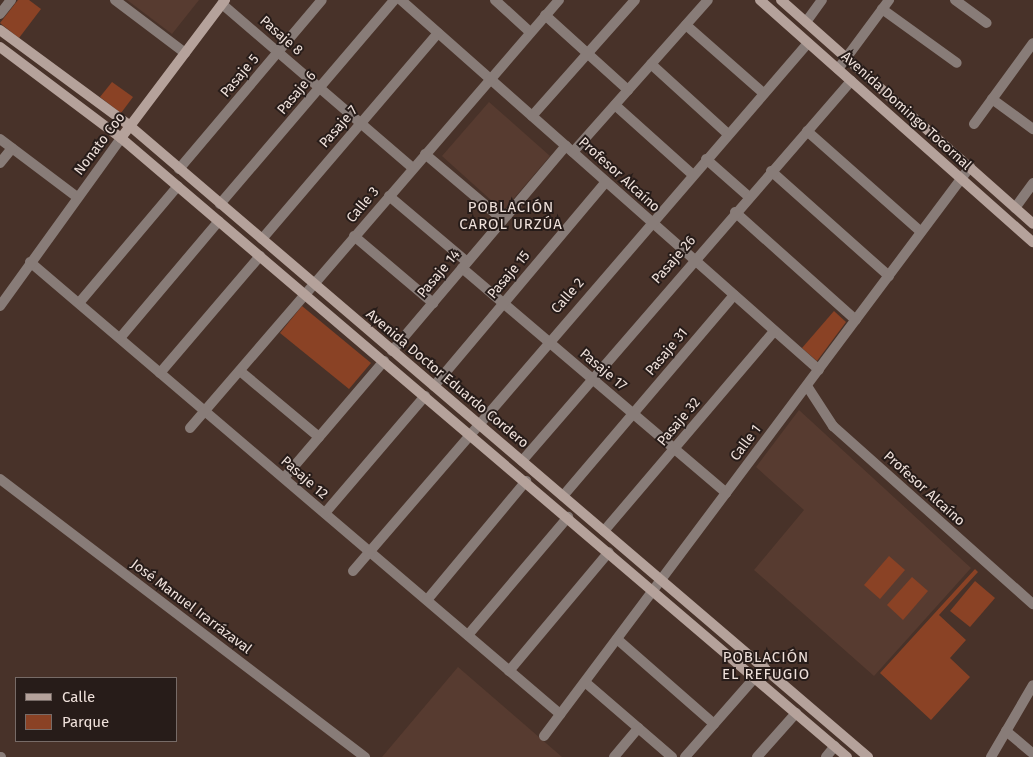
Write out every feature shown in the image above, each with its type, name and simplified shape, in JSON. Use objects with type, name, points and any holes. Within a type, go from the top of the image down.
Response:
[{"type":"street","points":[[0,14],[11,0]]},
{"type":"street","points":[[115,0],[185,53]]},
{"type":"street","name":"Pasaje 5","points":[[179,169],[322,0]]},
{"type":"street","name":"Pasaje 6","points":[[220,204],[394,0]]},
{"type":"street","name":"Profesor Alcaíno","points":[[401,0],[819,370]]},
{"type":"street","points":[[495,0],[530,32]]},
{"type":"street","name":"Calle 3","points":[[190,428],[558,0]]},
{"type":"street","points":[[532,116],[635,0]]},
{"type":"street","name":"Pasaje 14","points":[[392,351],[503,220],[569,149],[615,105],[708,0]]},
{"type":"street","name":"Avenida Domingo Tocornal","points":[[760,0],[1033,242]]},
{"type":"street","name":"Avenida Domingo Tocornal","points":[[781,0],[1033,224]]},
{"type":"street","points":[[806,22],[822,0]]},
{"type":"street","points":[[838,69],[889,0]]},
{"type":"street","points":[[954,0],[987,23]]},
{"type":"street","name":"Nonato Coo","points":[[0,306],[77,197],[223,2]]},
{"type":"street","name":"Pasaje 8","points":[[223,2],[319,88],[413,168]]},
{"type":"street","points":[[882,9],[957,63]]},
{"type":"street","points":[[545,15],[628,90]]},
{"type":"street","points":[[686,24],[764,94]]},
{"type":"street","name":"Avenida Doctor Eduardo Cordero","points":[[0,30],[130,126],[868,757]]},
{"type":"street","name":"Pasaje 7","points":[[262,239],[438,33]]},
{"type":"street","name":"Calle 2","points":[[353,571],[651,221],[808,42]]},
{"type":"street","name":"Avenida Doctor Eduardo Cordero","points":[[0,47],[121,138],[654,590],[847,757]]},
{"type":"street","points":[[974,124],[1031,49]]},
{"type":"street","points":[[651,64],[728,134]]},
{"type":"street","name":"Pasaje 26","points":[[522,461],[693,259],[851,81]]},
{"type":"street","points":[[992,99],[1033,129]]},
{"type":"street","points":[[615,105],[692,174]]},
{"type":"street","points":[[807,131],[921,232]]},
{"type":"street","points":[[0,139],[77,197]]},
{"type":"street","points":[[0,163],[12,148]]},
{"type":"street","points":[[425,154],[503,220]]},
{"type":"street","points":[[706,158],[748,196]]},
{"type":"street","name":"Calle 1","points":[[544,736],[970,168]]},
{"type":"street","points":[[771,171],[889,276]]},
{"type":"street","name":"Pasaje 15","points":[[434,386],[606,182]]},
{"type":"street","points":[[1015,208],[1033,183]]},
{"type":"street","points":[[79,303],[178,186]]},
{"type":"street","name":"Pasaje 17","points":[[389,196],[465,265],[503,303],[726,493]]},
{"type":"street","points":[[735,212],[856,320]]},
{"type":"street","points":[[120,338],[219,221]]},
{"type":"street","points":[[354,236],[433,303]]},
{"type":"street","points":[[160,373],[260,256]]},
{"type":"street","name":"Pasaje 12","points":[[30,262],[560,714]]},
{"type":"street","name":"Pasaje 31","points":[[563,496],[734,295]]},
{"type":"street","name":"Pasaje 32","points":[[604,531],[774,330]]},
{"type":"street","points":[[284,478],[384,361]]},
{"type":"street","points":[[240,370],[319,437]]},
{"type":"street","name":"Profesor Alcaíno","points":[[807,386],[833,426],[1033,604]]},
{"type":"street","points":[[325,513],[425,396]]},
{"type":"street","name":"José Manuel Irarrázaval","points":[[0,479],[365,757]]},
{"type":"street","points":[[427,600],[526,481]]},
{"type":"street","points":[[468,635],[568,517]]},
{"type":"street","points":[[509,671],[609,552]]},
{"type":"street","points":[[617,639],[714,724]]},
{"type":"street","points":[[685,757],[764,667]]},
{"type":"street","points":[[585,682],[672,757]]},
{"type":"street","points":[[991,757],[1033,687]]},
{"type":"street","points":[[757,757],[796,713]]},
{"type":"street","points":[[614,757],[638,728]]},
{"type":"street","points":[[1006,731],[1033,754]]},
{"type":"street","points":[[826,757],[835,746]]},
{"type":"shaded area","points":[[127,0],[199,0],[172,34]]},
{"type":"shaded area","points":[[489,102],[550,156],[503,211],[442,156]]},
{"type":"shaded area","points":[[799,410],[971,568],[874,676],[754,570],[804,510],[756,467]]},
{"type":"shaded area","points":[[458,667],[562,757],[382,757]]},
{"type":"green space","points":[[18,0],[29,0],[41,9],[19,38],[0,23]]},
{"type":"green space","points":[[112,82],[133,97],[121,113],[100,97]]},
{"type":"green space","points":[[302,306],[371,363],[349,389],[280,333]]},
{"type":"green space","points":[[834,311],[846,322],[817,361],[802,348]]},
{"type":"green space","points":[[889,556],[905,570],[880,599],[864,585]]},
{"type":"green space","points":[[975,569],[978,572],[939,615],[966,640],[950,658],[970,677],[931,720],[880,673]]},
{"type":"green space","points":[[912,577],[928,591],[903,620],[887,605]]},
{"type":"green space","points":[[975,581],[995,598],[970,627],[950,611]]},
{"type":"district","name":"POBLACIÓN CAROL URZÚA","points":[[511,216]]},
{"type":"district","name":"POBLACIÓN EL REFUGIO","points":[[766,666]]}]
